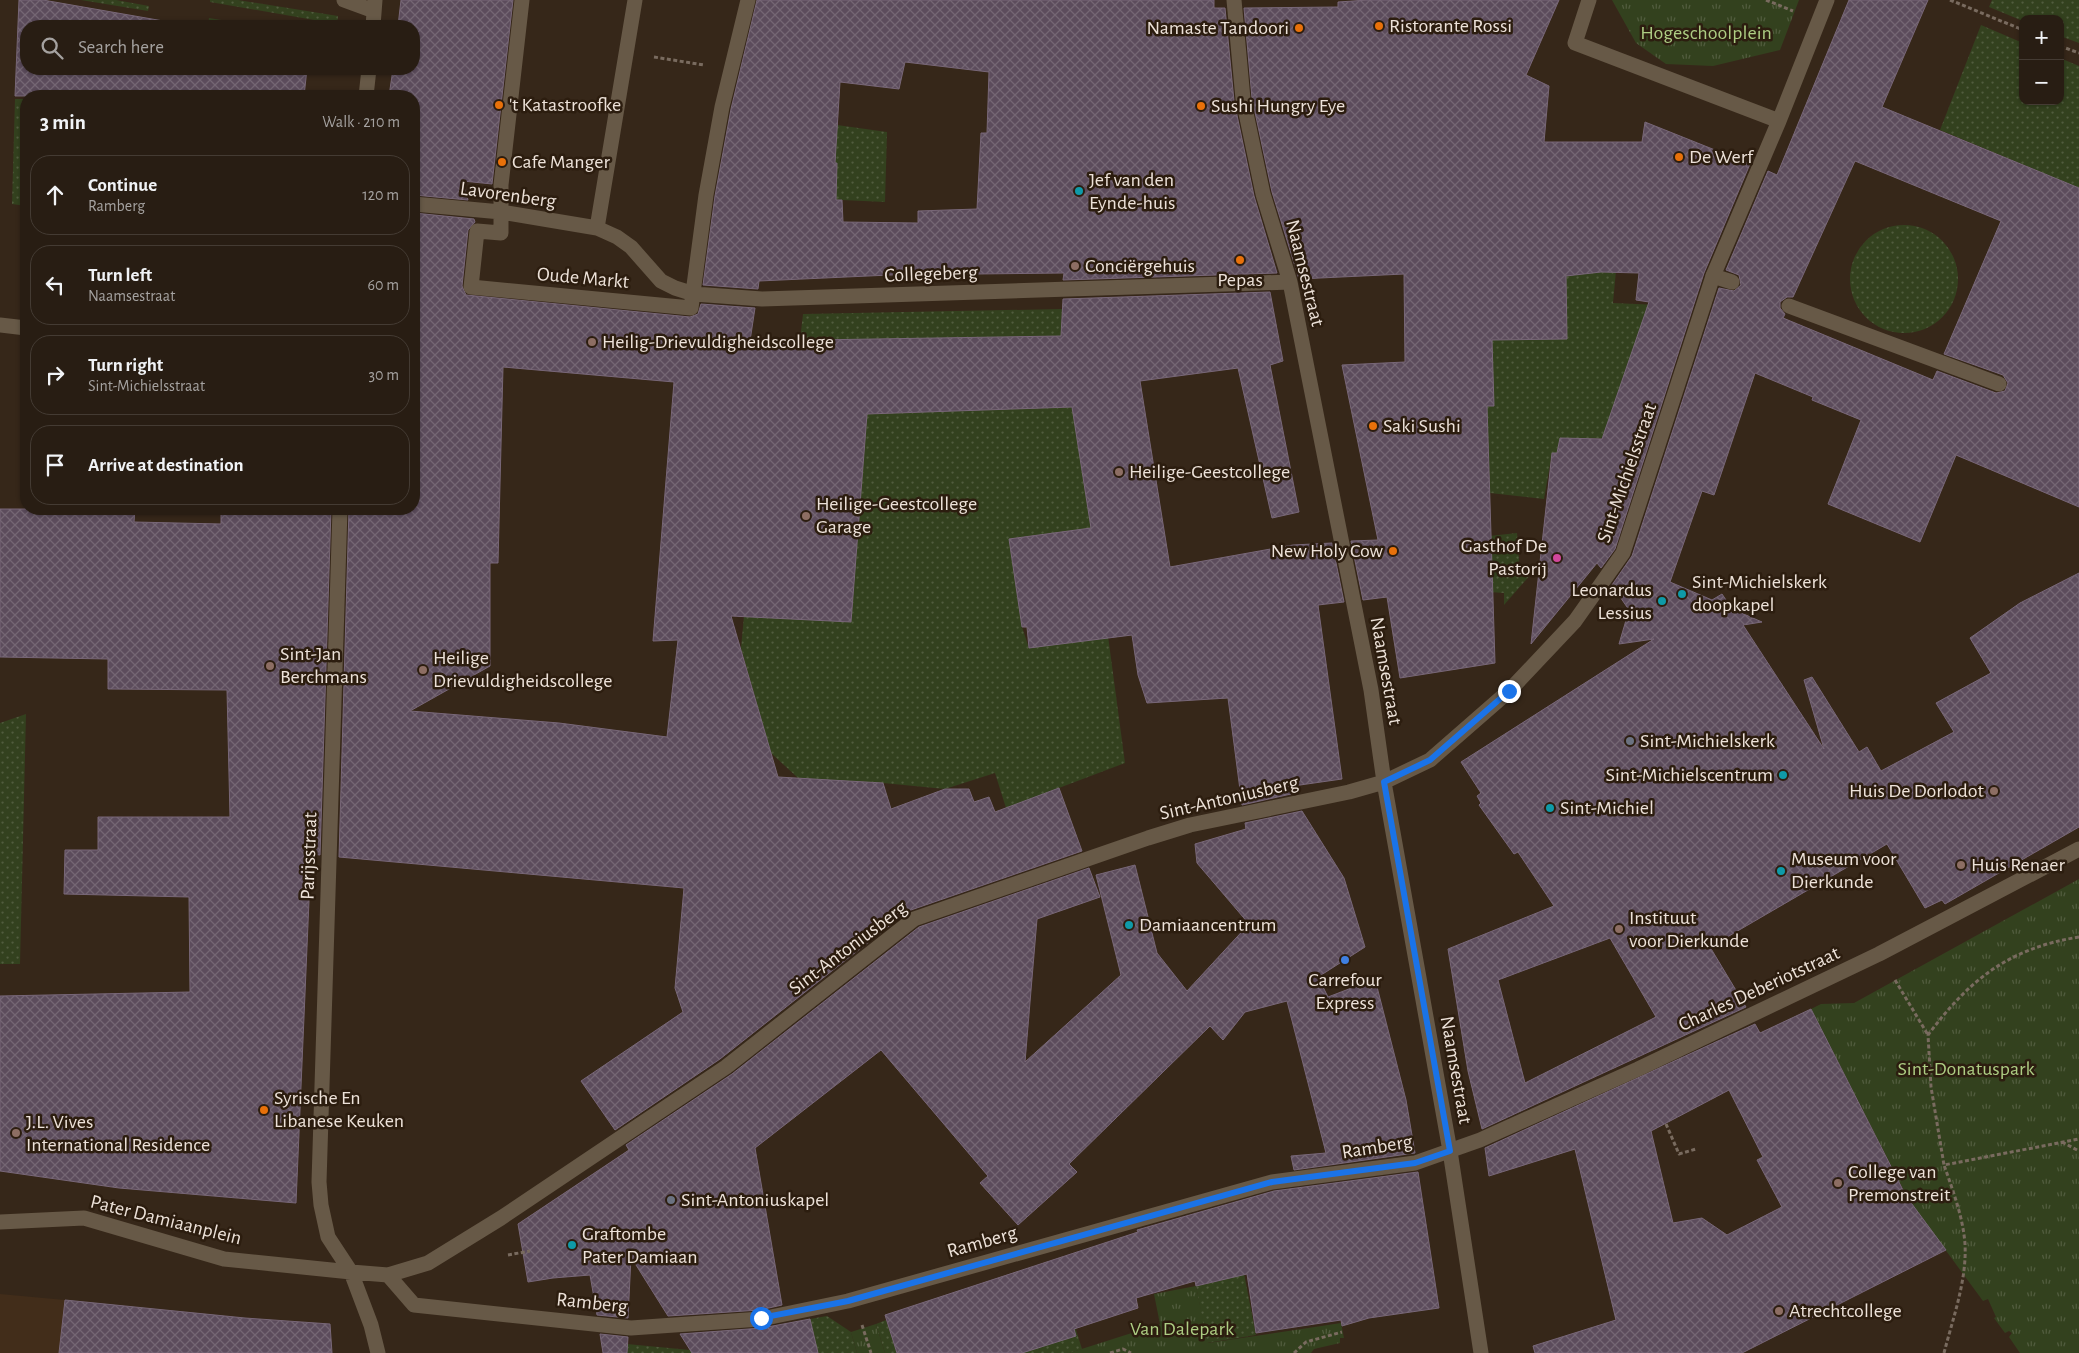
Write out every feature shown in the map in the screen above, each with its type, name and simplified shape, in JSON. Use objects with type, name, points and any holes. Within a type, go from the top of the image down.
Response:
[{"type":"street","points":[[344,0],[375,5],[374,20]]},
{"type":"street","name":"Oude Markt","points":[[522,0],[501,185],[501,232],[477,231],[472,287],[691,308],[694,294]]},
{"type":"street","points":[[597,228],[635,0]]},
{"type":"street","points":[[694,294],[706,195],[722,107],[748,0]]},
{"type":"street","name":"Naamsestraat","points":[[1234,0],[1243,99],[1262,194],[1290,282],[1371,690],[1384,782],[1450,1151],[1480,1353]]},
{"type":"street","points":[[1589,0],[1575,42],[1779,122],[1826,0]]},
{"type":"street","points":[[366,90],[368,75]]},
{"type":"street","name":"Sint-Michielsstraat","points":[[1384,782],[1430,760],[1509,691],[1575,621],[1623,553],[1713,276],[1779,122]]},
{"type":"street","name":"Lavorenberg","points":[[420,205],[501,212],[597,228]]},
{"type":"street","name":"Collegeberg","points":[[597,228],[617,237],[631,247],[661,280],[675,288],[694,294],[762,300],[1290,282]]},
{"type":"street","points":[[1713,276],[1732,282]]},
{"type":"street","points":[[1789,306],[1999,384]]},
{"type":"street","points":[[0,325],[20,327]]},
{"type":"street","name":"Parijsstraat","points":[[340,515],[319,1182],[321,1205],[328,1237],[351,1272]]},
{"type":"street","name":"Sint-Antoniusberg","points":[[502,1218],[726,1067],[914,919],[1190,825],[1349,792],[1384,782]]},
{"type":"street","name":"Charles Deberiotstraat","points":[[1450,1151],[1615,1080],[1879,954],[2079,849]]},
{"type":"street","name":"Ramberg","points":[[388,1275],[414,1304],[631,1328],[761,1318],[848,1301],[1272,1182],[1415,1163],[1450,1151]]},
{"type":"street","name":"Pater Damiaanplein","points":[[0,1222],[84,1218],[224,1259],[388,1275],[428,1263],[502,1218]]},
{"type":"street","points":[[351,1272],[371,1325],[378,1353]]},
{"type":"path","points":[[1766,0],[1794,11]]},
{"type":"path","points":[[1950,0],[2019,28]]},
{"type":"path","points":[[2064,48],[2079,54]]},
{"type":"path","points":[[663,58],[710,66]]},
{"type":"path","points":[[1928,1035],[1952,1003],[1985,973],[2027,951],[2079,937]]},
{"type":"path","points":[[1895,980],[1928,1035],[1931,1087],[1944,1166],[1959,1211],[1965,1244],[1963,1275],[1944,1353]]},
{"type":"path","points":[[1666,1124],[1679,1154],[1696,1149]]},
{"type":"path","points":[[1944,1166],[2079,1139]]},
{"type":"path","points":[[2061,1142],[2079,1151]]},
{"type":"path","points":[[508,1255],[530,1251]]},
{"type":"path","points":[[1294,1353],[1306,1342],[1342,1332]]},
{"type":"path","points":[[1110,1353],[1123,1349],[1131,1353]]},
{"type":"shaded area","points":[[0,1294],[65,1300],[59,1353],[0,1353]]},
{"type":"green space","points":[[81,0],[116,0],[149,6],[148,11]]},
{"type":"green space","points":[[210,0],[238,0],[338,16],[338,20],[314,20],[210,2]]},
{"type":"green space","name":"Hogeschoolplein","points":[[1612,0],[1799,0],[1780,50],[1713,66],[1666,64],[1636,43]]},
{"type":"green space","points":[[1992,0],[2079,0],[2079,43],[2064,37],[2064,15],[2019,15],[2019,19],[1989,7]]},
{"type":"green space","points":[[1981,25],[2019,41],[2019,105],[2064,105],[2064,60],[2079,66],[2079,188],[1940,130]]},
{"type":"green space","points":[[15,99],[20,99],[20,205],[12,204]]},
{"type":"green space","points":[[837,125],[887,132],[885,202],[821,199],[807,196],[836,197],[837,163],[802,162],[836,147]]},
{"type":"green space","points":[[1904,225],[1925,229],[1943,240],[1954,258],[1958,279],[1954,300],[1943,318],[1925,329],[1904,333],[1883,329],[1865,318],[1854,300],[1850,279],[1854,258],[1865,240],[1883,229]]},
{"type":"green space","points":[[1617,260],[1613,303],[1682,306],[1635,439],[1560,438],[1557,453],[1552,453],[1544,499],[1490,493],[1488,435],[1477,406],[1494,406],[1480,320],[1523,339],[1565,339],[1567,332],[1566,276]]},
{"type":"green space","points":[[1062,309],[1061,336],[800,340],[803,314]]},
{"type":"green space","points":[[1072,407],[1091,528],[1009,539],[1022,627],[1029,648],[1108,636],[1125,763],[1006,808],[995,773],[945,789],[798,778],[771,753],[741,648],[744,616],[851,622],[867,414]]},
{"type":"green space","points":[[1517,533],[1520,573],[1532,573],[1504,605],[1504,593],[1474,591],[1480,537]]},
{"type":"green space","points":[[26,714],[20,964],[0,964],[0,723]]},
{"type":"green space","name":"Sint-Donatuspark","points":[[2079,879],[2079,1353],[2020,1353],[2009,1337],[2012,1333],[2009,1331],[2005,1333],[1994,1318],[1996,1317],[1988,1299],[1983,1301],[1922,1218],[1919,1220],[1811,1009],[1821,1004],[1854,1003]]},
{"type":"green space","points":[[1239,1248],[1256,1335],[1207,1343],[1196,1286],[1223,1280],[1217,1254]]},
{"type":"green space","name":"Van Dalepark","points":[[1196,1286],[1208,1343],[1341,1323],[1344,1338],[1340,1338],[1340,1343],[1314,1349],[1311,1353],[1069,1353],[1160,1324],[1154,1294]]},
{"type":"green space","points":[[1071,1314],[1082,1349],[1069,1353],[988,1353]]},
{"type":"green space","points":[[827,1316],[851,1332],[857,1353],[818,1353],[810,1319]]},
{"type":"green space","points":[[886,1320],[897,1353],[885,1353],[876,1324]]},
{"type":"green space","points":[[876,1324],[885,1353],[857,1353],[851,1332]]},
{"type":"green space","points":[[627,1344],[690,1350],[692,1353],[627,1353]]},
{"type":"building","points":[[19,0],[43,0],[158,20],[20,20],[20,75],[306,75],[305,90],[20,90],[20,96],[15,96]]},
{"type":"building","points":[[401,0],[513,0],[492,184],[463,181],[468,200],[420,196],[420,90],[390,90],[392,75],[420,75],[420,20],[399,20]]},
{"type":"building","points":[[757,0],[1214,0],[1214,8],[1225,8],[1234,101],[1254,196],[1277,273],[1063,280],[1064,273],[890,275],[759,281],[758,289],[703,285],[715,196],[731,109]],"holes":[[[905,62],[989,72],[987,133],[981,133],[977,209],[918,211],[918,223],[843,222],[842,200],[836,200],[837,163],[835,163],[840,82],[899,89]]]},
{"type":"building","points":[[1368,0],[1559,0],[1526,75],[1549,86],[1544,142],[1642,142],[1645,122],[1750,164],[1704,273],[1615,549],[1601,568],[1597,563],[1531,644],[1552,453],[1557,453],[1560,438],[1602,439],[1649,302],[1636,300],[1639,273],[1601,272],[1566,276],[1567,339],[1492,340],[1494,406],[1487,406],[1495,663],[1400,678],[1387,597],[1363,600],[1351,541],[1378,540],[1342,365],[1405,362],[1404,274],[1299,279],[1272,192],[1252,98],[1244,8],[1338,7],[1338,2]]},
{"type":"building","points":[[1849,0],[1928,0],[1882,107],[2079,188],[2079,507],[1956,455],[1920,542],[1828,504],[1861,420],[1812,400],[1813,397],[1755,373],[1714,495],[1702,491],[1670,582],[1712,600],[1722,594],[1732,609],[1762,622],[1743,625],[1824,749],[1804,680],[1812,677],[1859,752],[1867,747],[1881,771],[1954,732],[1936,703],[1991,673],[1970,638],[2020,603],[2079,573],[2079,827],[1945,904],[1942,900],[1925,908],[1887,844],[1710,947],[1746,1007],[1482,1129],[1468,1071],[1448,949],[1554,906],[1518,852],[1514,854],[1479,805],[1481,803],[1477,796],[1481,793],[1461,762],[1654,639],[1619,644],[1629,610],[1612,585],[1632,556],[1719,288],[1734,291],[1741,285],[1739,275],[1726,270],[1768,171],[1777,175]],"holes":[[[1855,161],[2001,221],[1944,354],[2003,375],[2008,383],[2005,391],[1996,393],[1937,371],[1933,380],[1783,318],[1785,314],[1780,308],[1780,302],[1787,297],[1793,297]],[[1610,938],[1656,1017],[1525,1083],[1498,980]]]},
{"type":"building","points":[[420,214],[474,219],[475,222],[468,230],[462,286],[466,295],[690,317],[698,314],[701,304],[755,308],[750,341],[1061,336],[1063,299],[1270,292],[1283,361],[1270,365],[1299,512],[1272,518],[1238,368],[1140,381],[1170,567],[1293,545],[1332,543],[1344,602],[1318,605],[1342,779],[1286,787],[1291,794],[1242,805],[1228,698],[1147,703],[1138,675],[1132,635],[1029,648],[1027,627],[1022,627],[1009,539],[1091,528],[1072,407],[867,414],[851,622],[731,616],[778,777],[883,783],[891,809],[945,789],[969,789],[974,802],[989,797],[995,812],[1059,788],[1082,851],[908,911],[720,1059],[615,1130],[581,1081],[683,1012],[675,988],[684,888],[339,857],[349,515],[420,515]],"holes":[[[503,367],[674,382],[653,641],[678,640],[667,737],[559,723],[410,711],[490,666],[490,563],[498,563]]]},
{"type":"building","points":[[0,509],[20,509],[20,515],[135,515],[134,522],[221,524],[221,515],[331,515],[320,855],[311,854],[296,1203],[119,1188],[0,1171],[0,996],[190,992],[189,897],[64,894],[65,850],[98,850],[98,817],[230,817],[227,690],[108,689],[108,659],[0,657]]},
{"type":"building","points":[[1302,811],[1344,878],[1365,947],[1318,977],[1328,997],[1375,979],[1406,1100],[1415,1153],[1294,1170],[1291,1156],[1326,1153],[1287,1001],[1245,1012],[1223,1040],[1210,1026],[1069,1164],[1077,1172],[1018,1225],[980,1183],[988,1176],[881,1050],[755,1148],[782,1305],[760,1310],[668,1316],[631,1257],[628,1318],[597,1315],[590,1275],[528,1282],[518,1224],[629,1150],[626,1145],[732,1074],[919,927],[1089,868],[1100,897],[1037,919],[1025,1062],[1121,975],[1096,875],[1135,865],[1157,953],[1187,991],[1249,924],[1197,863],[1195,844],[1246,829],[1245,823]]},
{"type":"building","name":"College van Premonstreit","points":[[1811,1009],[1906,1196],[1946,1250],[1742,1353],[1535,1353],[1533,1346],[1616,1320],[1575,1149],[1489,1176],[1485,1148],[1755,1024],[1760,1033]],"holes":[[[1729,1090],[1763,1157],[1757,1160],[1782,1207],[1727,1235],[1702,1218],[1673,1223],[1651,1131]]]},
{"type":"building","points":[[1418,1172],[1439,1308],[1369,1318],[1342,1326],[1341,1320],[1256,1333],[1247,1274],[1196,1286],[1195,1281],[1136,1298],[1138,1308],[1074,1329],[1076,1336],[1022,1353],[897,1353],[885,1315],[1138,1232],[1137,1230],[1274,1191]]},
{"type":"building","points":[[65,1300],[245,1318],[330,1324],[332,1353],[59,1353]]},
{"type":"building","points":[[810,1319],[818,1353],[692,1353],[680,1334],[762,1328]]},
{"type":"building","points":[[600,1334],[628,1337],[627,1353],[603,1353]]},
{"type":"place","name":"Ristorante Rossi","points":[[1379,26]]},
{"type":"place","name":"Namaste Tandoori","points":[[1299,28]]},
{"type":"place","name":"'t Katastroofke","points":[[499,105]]},
{"type":"place","name":"Sushi Hungry Eye","points":[[1201,106]]},
{"type":"place","name":"De Werf","points":[[1679,157]]},
{"type":"place","name":"Cafe Manger","points":[[502,162]]},
{"type":"place","name":"Jef van den Eynde-huis","points":[[1079,191]]},
{"type":"place","name":"Pepas","points":[[1240,260]]},
{"type":"place","name":"Conciërgehuis","points":[[1075,266]]},
{"type":"place","name":"Heilig-Drievuldigheidscollege","points":[[592,342]]},
{"type":"place","name":"Saki Sushi","points":[[1373,426]]},
{"type":"place","name":"Heilige-Geestcollege","points":[[1119,472]]},
{"type":"place","name":"Heilige-Geestcollege Garage","points":[[806,516]]},
{"type":"place","name":"New Holy Cow","points":[[1393,551]]},
{"type":"place","name":"Gasthof De Pastorij","points":[[1557,558]]},
{"type":"place","name":"Sint-Michielskerk doopkapel","points":[[1682,594]]},
{"type":"place","name":"Leonardus Lessius","points":[[1662,601]]},
{"type":"place","name":"Sint-Jan Berchmans","points":[[270,666]]},
{"type":"place","name":"Heilige Drievuldigheidscollege","points":[[423,670]]},
{"type":"place","name":"Sint-Michielskerk","points":[[1630,741]]},
{"type":"place","name":"Sint-Michielscentrum","points":[[1783,775]]},
{"type":"place","name":"Huis De Dorlodot","points":[[1994,791]]},
{"type":"place","name":"Sint-Michiel","points":[[1550,808]]},
{"type":"place","name":"Huis Renaer","points":[[1961,865]]},
{"type":"place","name":"Museum voor Dierkunde","points":[[1781,871]]},
{"type":"place","name":"Damiaancentrum","points":[[1129,925]]},
{"type":"place","name":"Instituut voor Dierkunde","points":[[1619,929]]},
{"type":"place","name":"Carrefour Express","points":[[1345,960]]},
{"type":"place","name":"Syrische En Libanese Keuken","points":[[264,1110]]},
{"type":"place","name":"J.L. Vives International Residence","points":[[16,1133]]},
{"type":"place","name":"College van Premonstreit","points":[[1838,1183]]},
{"type":"place","name":"Sint-Antoniuskapel","points":[[671,1200]]},
{"type":"place","name":"Graftombe Pater Damiaan","points":[[572,1245]]},
{"type":"place","name":"Atrechtcollege","points":[[1779,1311]]},
{"type":"route","points":[[761,1318],[848,1301],[1272,1182],[1415,1163],[1450,1151],[1384,782],[1430,760],[1509,691]]}]
